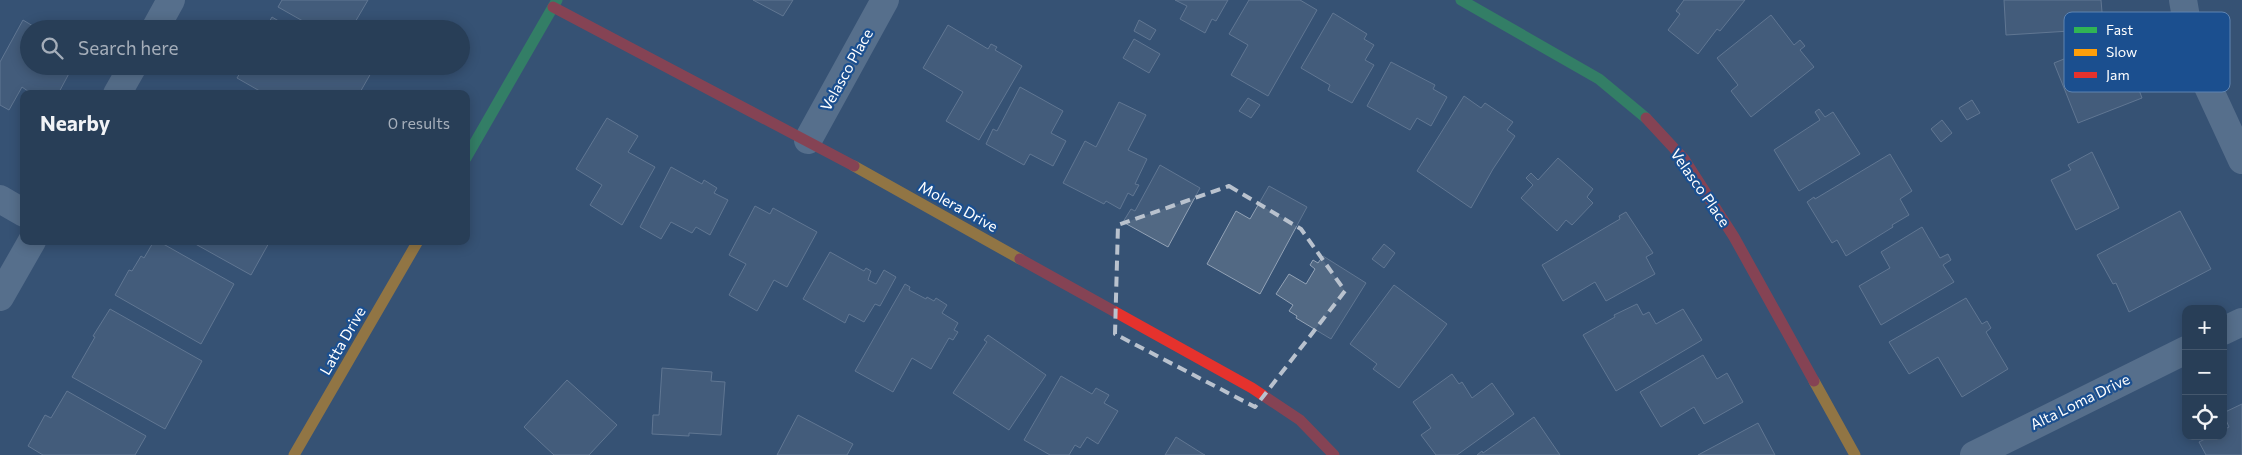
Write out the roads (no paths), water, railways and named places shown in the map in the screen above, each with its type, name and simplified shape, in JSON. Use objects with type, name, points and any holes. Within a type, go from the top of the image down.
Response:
[{"type":"street","points":[[160,20],[172,0]]},
{"type":"street","name":"Velasco Place","points":[[808,140],[885,0]]},
{"type":"street","name":"Velasco Place","points":[[1461,0],[1599,79],[1648,120],[1684,159],[1734,237],[1855,455]]},
{"type":"street","points":[[470,151],[555,4]]},
{"type":"street","name":"Molera Drive","points":[[555,4],[808,140],[1252,388],[1300,420],[1334,455]]},
{"type":"street","points":[[119,90],[128,75]]},
{"type":"street","points":[[2211,92],[2242,160]]},
{"type":"street","points":[[0,199],[20,210]]},
{"type":"street","points":[[0,297],[30,245]]},
{"type":"street","name":"Latta Drive","points":[[294,455],[416,245]]},
{"type":"street","points":[[2227,329],[2242,322]]},
{"type":"street","name":"Alta Loma Drive","points":[[1974,455],[2182,352]]}]
